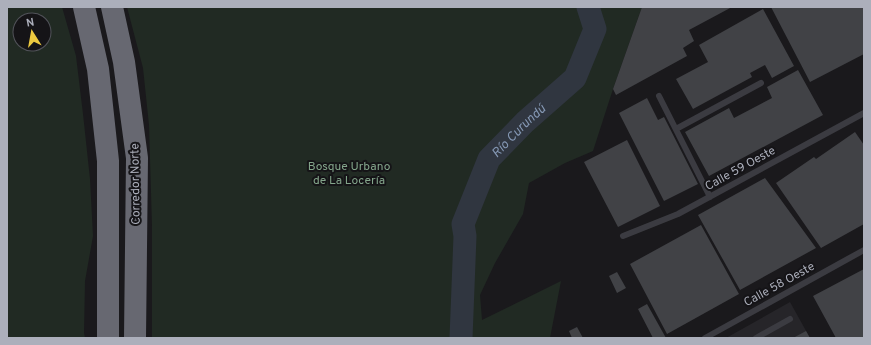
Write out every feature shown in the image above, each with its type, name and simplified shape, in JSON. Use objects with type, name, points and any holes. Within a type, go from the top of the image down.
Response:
[{"type":"highway","points":[[84,7],[98,69],[108,161],[108,338]]},
{"type":"highway","name":"Corredor Norte","points":[[112,7],[124,62],[137,158],[135,338]]},
{"type":"lane","points":[[676,129],[761,82]]},
{"type":"lane","points":[[659,96],[710,197]]},
{"type":"lane","name":"Calle 59 Oeste","points":[[623,236],[678,214],[864,113]]},
{"type":"lane","name":"Calle 58 Oeste","points":[[705,338],[864,250]]},
{"type":"lane","points":[[756,338],[790,319]]},
{"type":"shaded area","points":[[790,302],[810,338],[726,338]]},
{"type":"green space","points":[[7,7],[62,7],[76,56],[90,179],[93,236],[85,281],[85,338],[7,338]]},
{"type":"green space","name":"Bosque Urbano de La Locería","points":[[127,7],[642,7],[593,151],[565,163],[529,183],[523,214],[495,263],[480,295],[482,320],[561,281],[550,338],[152,338],[152,226],[149,125],[143,68]]},
{"type":"building","points":[[642,7],[732,7],[689,30],[694,41],[683,48],[687,56],[616,95],[613,89]]},
{"type":"building","points":[[771,7],[864,7],[864,54],[810,82]]},
{"type":"building","points":[[763,9],[794,66],[772,78],[765,65],[750,73],[752,77],[693,109],[676,79],[708,62],[699,45]]},
{"type":"building","points":[[798,70],[823,115],[709,176],[685,132],[729,108],[734,118],[772,98],[767,87]]},
{"type":"building","points":[[647,98],[658,120],[664,117],[698,184],[664,201],[619,113]]},
{"type":"building","points":[[855,132],[864,145],[864,224],[821,248],[776,183],[814,157],[816,159]]},
{"type":"building","points":[[627,140],[660,206],[618,227],[584,162]]},
{"type":"building","points":[[765,178],[816,248],[740,290],[698,215]]},
{"type":"building","points":[[701,225],[739,294],[667,334],[630,264]]},
{"type":"building","points":[[864,269],[864,338],[836,338],[813,296]]},
{"type":"building","points":[[617,272],[626,288],[617,293],[609,276]]},
{"type":"building","points":[[647,304],[666,338],[653,338],[638,309]]},
{"type":"building","points":[[577,327],[583,338],[572,338],[569,331]]},
{"type":"building","points":[[806,331],[810,338],[793,338]]},
{"type":"waterway","name":"Río Curundú","points":[[461,338],[465,236],[463,224],[489,159],[525,122],[575,78],[595,29],[588,7]]}]
